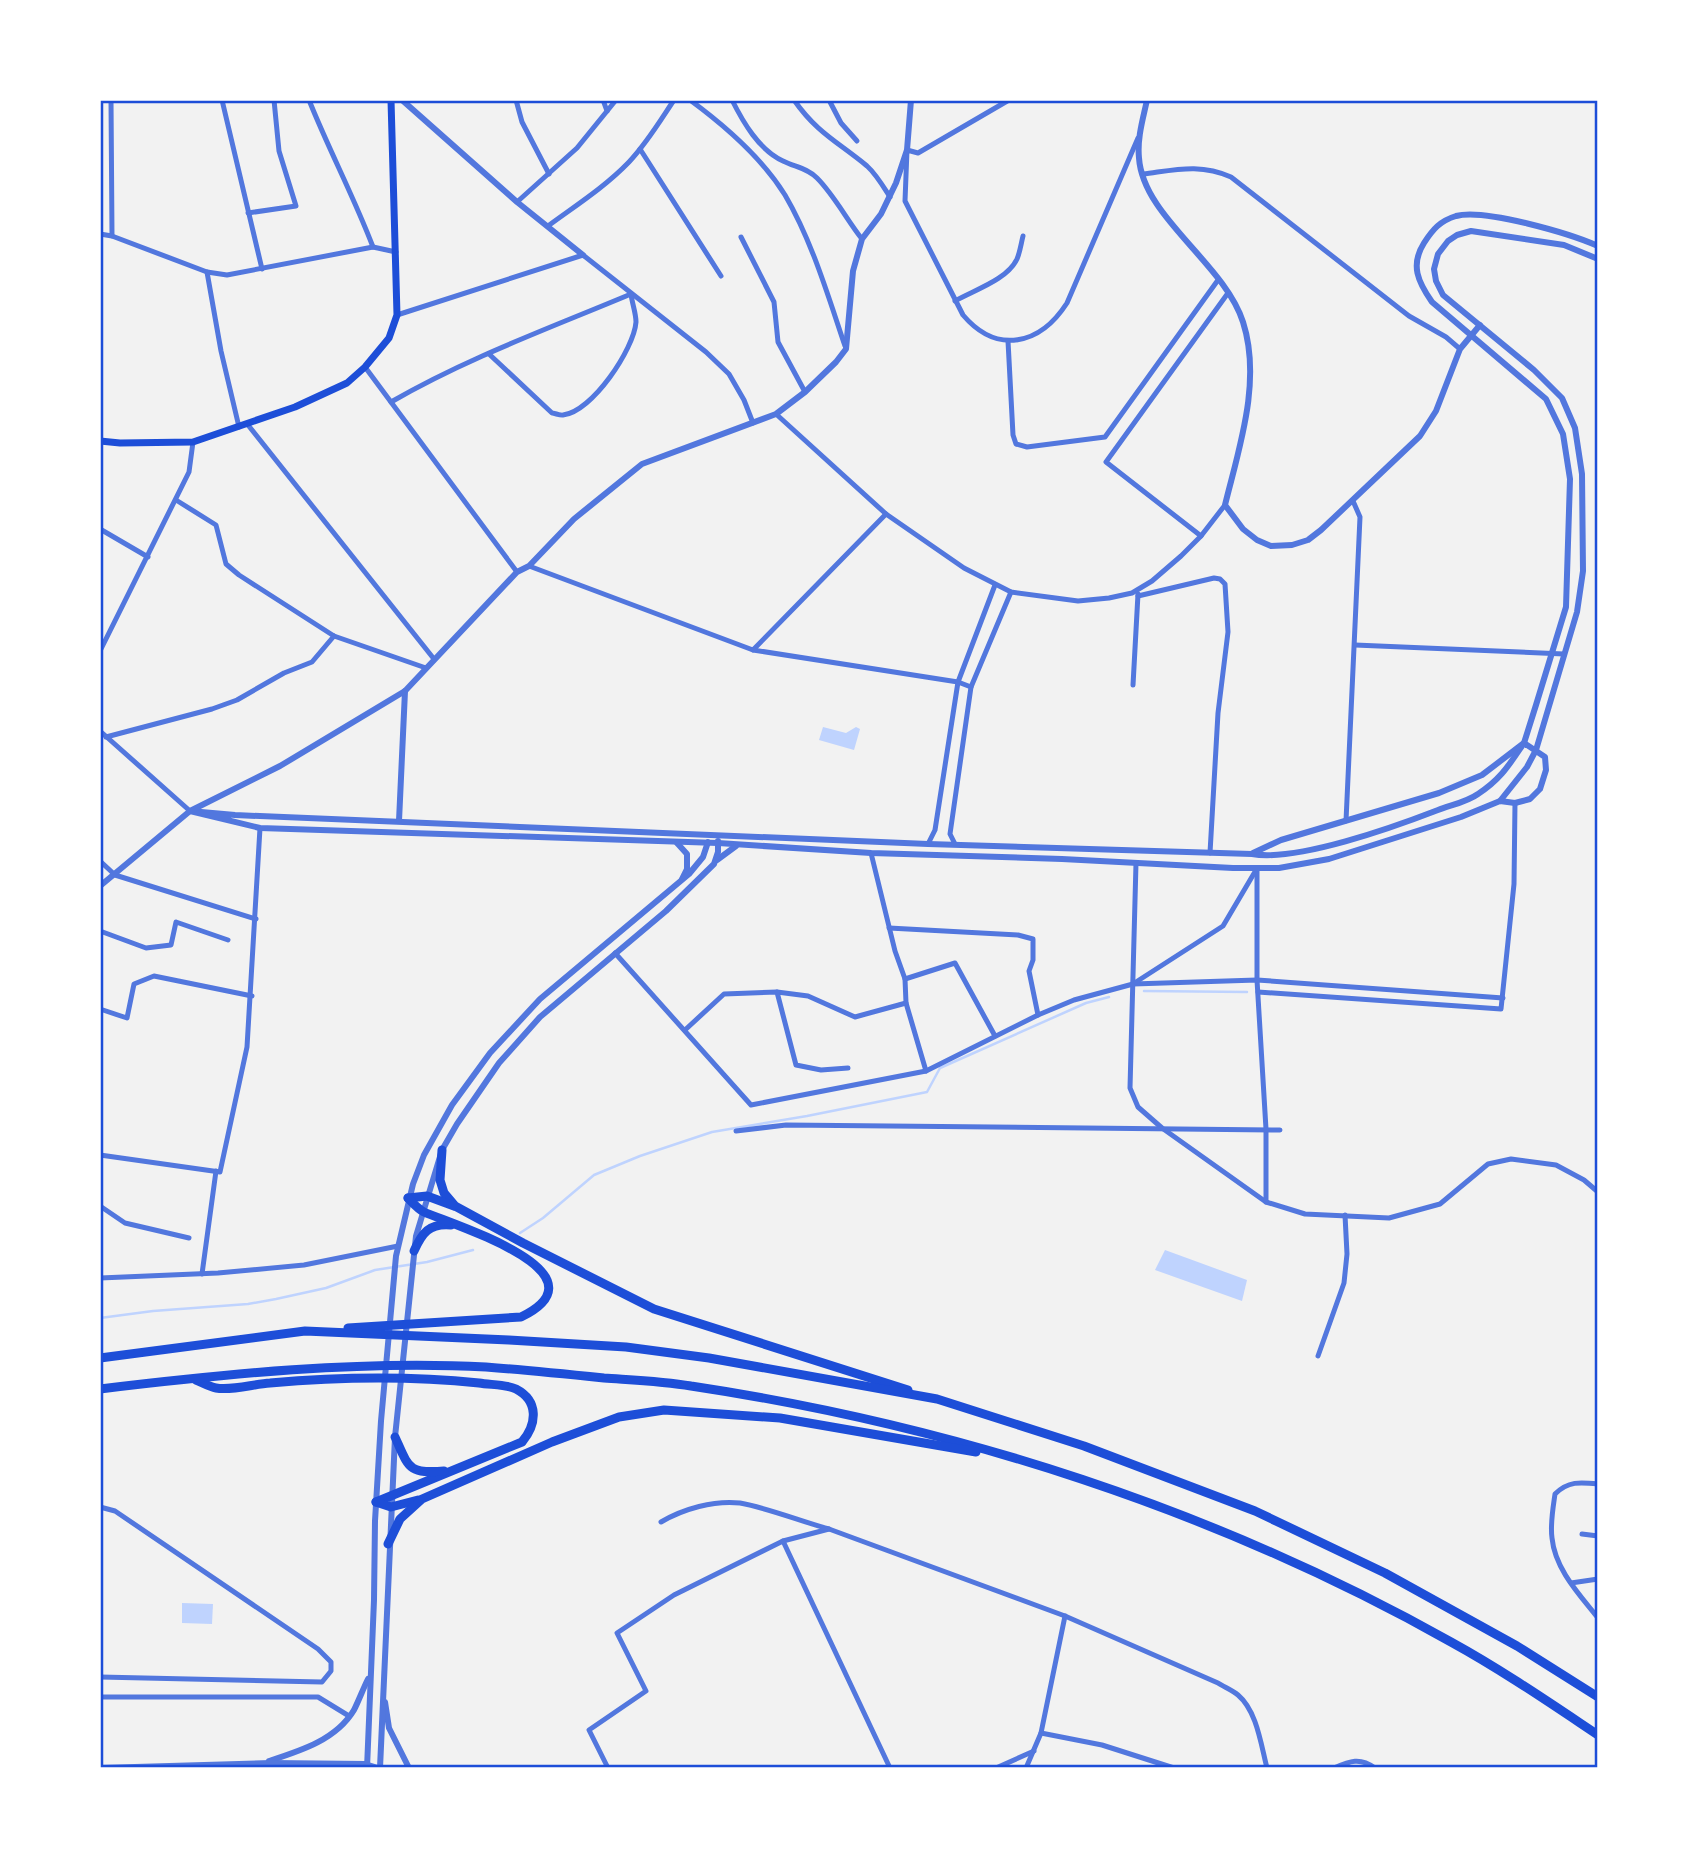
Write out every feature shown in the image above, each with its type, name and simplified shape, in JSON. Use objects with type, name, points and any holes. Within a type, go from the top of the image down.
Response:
[{"type":"highway","points":[[442,1150],[440,1180],[444,1193],[455,1206]]},
{"type":"highway","points":[[408,1198],[427,1196],[455,1206],[654,1308],[1084,1446],[1255,1511],[1385,1573],[1517,1646],[1598,1697]]},
{"type":"highway","points":[[100,1358],[305,1331],[521,1317],[537,1310],[548,1295],[548,1282],[542,1270],[523,1256],[422,1211],[408,1198]]},
{"type":"highway","points":[[414,1251],[425,1231],[435,1225],[458,1225]]},
{"type":"highway","points":[[305,1331],[626,1347],[709,1358],[937,1399]]},
{"type":"highway","points":[[100,1389],[192,1378],[369,1367],[484,1367],[688,1385],[874,1419],[1028,1461],[1199,1521],[1363,1596],[1452,1642],[1598,1735]]},
{"type":"highway","points":[[192,1378],[218,1388],[268,1383],[392,1378],[513,1387],[524,1394],[535,1414],[533,1426],[522,1442],[376,1502]]},
{"type":"highway","points":[[376,1502],[391,1507],[422,1499],[563,1438],[619,1417],[664,1409],[780,1418],[1028,1461]]},
{"type":"highway","points":[[395,1437],[404,1460],[412,1469],[422,1473],[453,1470]]},
{"type":"highway","points":[[388,1544],[400,1519],[422,1499]]},
{"type":"main road","points":[[100,441],[193,442],[295,407],[347,383],[365,368],[389,338],[397,315],[391,100]]},
{"type":"street","points":[[111,100],[113,236]]},
{"type":"street","points":[[222,100],[262,269]]},
{"type":"street","points":[[248,213],[296,206],[279,151],[274,100]]},
{"type":"street","points":[[310,100],[373,247]]},
{"type":"street","points":[[402,100],[517,202],[706,352],[729,374],[744,400],[752,423]]},
{"type":"street","points":[[516,100],[522,122],[549,174]]},
{"type":"street","points":[[603,100],[607,111]]},
{"type":"street","points":[[517,202],[577,148],[616,100]]},
{"type":"street","points":[[548,226],[607,183],[640,149],[674,100]]},
{"type":"street","points":[[690,100],[731,134],[761,164],[785,195],[808,244],[846,349]]},
{"type":"street","points":[[732,100],[745,126],[763,146],[782,161],[799,165],[817,178],[862,239]]},
{"type":"street","points":[[794,100],[806,117],[831,141],[869,167],[890,197]]},
{"type":"street","points":[[829,100],[841,123],[857,141]]},
{"type":"street","points":[[905,100],[911,104],[905,201],[955,301],[972,325],[990,337],[1008,341],[1045,330],[1061,312],[1118,190],[1140,135]]},
{"type":"street","points":[[907,150],[918,153],[1009,100]]},
{"type":"street","points":[[1133,685],[1138,592],[1201,537],[1225,505],[1244,426],[1250,362],[1243,321],[1228,293],[1205,259],[1159,208],[1143,174],[1139,159],[1140,135],[1147,100]]},
{"type":"street","points":[[640,149],[721,276]]},
{"type":"street","points":[[100,886],[190,811],[280,766],[405,691],[517,572],[529,566],[574,519],[642,464],[776,414],[805,392],[846,349],[853,271],[862,239],[890,197],[907,150]]},
{"type":"street","points":[[1143,174],[1199,167],[1215,169],[1231,177],[1409,316],[1446,337],[1460,349]]},
{"type":"street","points":[[190,811],[235,815],[1265,856],[1355,839],[1475,796],[1501,778],[1524,743],[1566,607],[1570,479],[1563,434],[1546,399],[1432,302],[1419,282],[1416,268],[1419,252],[1435,226],[1458,215],[1504,218],[1580,238],[1598,246]]},
{"type":"street","points":[[100,731],[190,811],[260,828],[718,843],[871,853],[1257,869],[1329,859],[1400,834],[1461,817],[1500,801],[1527,767],[1536,750],[1577,612],[1583,571],[1583,474],[1575,428],[1562,398],[1534,370],[1443,295],[1434,269],[1438,254],[1457,235],[1482,232],[1564,245],[1598,259]]},
{"type":"street","points":[[100,234],[113,236],[208,272],[227,275],[373,247],[396,251]]},
{"type":"street","points":[[955,301],[1011,268],[1023,236]]},
{"type":"street","points":[[741,237],[774,303],[778,342],[805,392]]},
{"type":"street","points":[[397,315],[583,255]]},
{"type":"street","points":[[208,272],[221,351],[239,427]]},
{"type":"street","points":[[1008,341],[1016,444],[1027,447],[1105,437],[1218,280]]},
{"type":"street","points":[[1201,537],[1106,462],[1228,293]]},
{"type":"street","points":[[489,354],[552,413],[563,416],[591,399],[623,357],[636,322],[631,294]]},
{"type":"street","points":[[391,402],[438,375],[631,294]]},
{"type":"street","points":[[1225,505],[1243,529],[1257,540],[1271,546],[1292,545],[1308,540],[1420,436],[1436,411],[1460,349],[1480,325]]},
{"type":"street","points":[[365,368],[517,572]]},
{"type":"street","points":[[776,414],[886,514],[964,568],[1011,592],[1078,601],[1109,598],[1214,578],[1225,584],[1228,632],[1218,713],[1210,853]]},
{"type":"street","points":[[248,425],[434,659]]},
{"type":"street","points":[[100,651],[189,472],[193,442]]},
{"type":"street","points":[[176,500],[216,526],[226,564],[334,636],[426,667]]},
{"type":"street","points":[[1346,821],[1360,517],[1353,501]]},
{"type":"street","points":[[753,650],[886,514]]},
{"type":"street","points":[[100,529],[148,557]]},
{"type":"street","points":[[529,566],[753,650],[958,682],[971,687]]},
{"type":"street","points":[[928,844],[935,830],[958,682],[995,585]]},
{"type":"street","points":[[955,844],[950,834],[971,687],[1011,592]]},
{"type":"street","points":[[106,737],[237,700],[285,673],[312,662],[334,636]]},
{"type":"street","points":[[1354,645],[1564,654]]},
{"type":"street","points":[[399,821],[405,691]]},
{"type":"street","points":[[1252,854],[1281,840],[1439,793],[1482,775],[1524,743]]},
{"type":"street","points":[[1500,801],[1515,803],[1530,799],[1540,789],[1546,770],[1545,757],[1524,743]]},
{"type":"street","points":[[1258,992],[1501,1009],[1514,884],[1515,803]]},
{"type":"street","points":[[100,1154],[220,1172],[245,1059],[252,996],[260,828]]},
{"type":"street","points":[[366,1766],[381,1421],[396,1256],[408,1198],[424,1155],[452,1105],[490,1053],[540,999],[681,881],[703,857],[708,843],[705,833]]},
{"type":"street","points":[[713,864],[718,852],[718,834]]},
{"type":"street","points":[[675,842],[685,849],[687,854],[687,869],[681,881]]},
{"type":"street","points":[[100,1768],[262,1763],[379,1768],[395,1437],[414,1251],[422,1211],[442,1150],[499,1063],[540,1017],[666,911],[724,853],[740,845]]},
{"type":"street","points":[[871,853],[889,928],[905,979],[906,1003],[926,1072]]},
{"type":"street","points":[[100,861],[115,875],[256,919]]},
{"type":"street","points":[[1136,863],[1130,1088],[1138,1107],[1162,1128],[1266,1202],[1306,1214],[1389,1218],[1440,1204],[1488,1164],[1511,1159],[1556,1165],[1584,1180],[1598,1192]]},
{"type":"street","points":[[1257,869],[1257,980],[1266,1129],[1266,1202]]},
{"type":"street","points":[[1133,984],[1223,926],[1257,869]]},
{"type":"street","points":[[100,931],[146,948],[171,945],[176,922],[228,940]]},
{"type":"street","points":[[889,928],[1018,935],[1033,939],[1033,960],[1029,971],[1038,1015]]},
{"type":"street","points":[[615,953],[751,1105],[926,1072],[1038,1015],[1074,1000],[1133,984],[1257,980],[1503,998]]},
{"type":"street","points":[[905,979],[955,963],[995,1036]]},
{"type":"street","points":[[100,1009],[127,1018],[134,984],[154,976],[252,996]]},
{"type":"street","points":[[685,1030],[724,994],[776,992],[808,996],[855,1017],[906,1003]]},
{"type":"street","points":[[776,992],[796,1065],[821,1070],[848,1068]]},
{"type":"street","points":[[736,1131],[786,1125],[1280,1129]]},
{"type":"street","points":[[202,1274],[216,1171]]},
{"type":"street","points":[[100,1206],[125,1223],[189,1238]]},
{"type":"street","points":[[1318,1356],[1344,1283],[1347,1254],[1345,1215]]},
{"type":"street","points":[[100,1278],[202,1274],[304,1265],[398,1246]]},
{"type":"street","points":[[1598,1484],[1565,1484],[1555,1494],[1551,1537],[1556,1559],[1598,1618]]},
{"type":"street","points":[[661,1522],[680,1511],[720,1503],[739,1503],[829,1529],[1065,1616],[1218,1683],[1239,1696],[1255,1722],[1267,1768]]},
{"type":"street","points":[[100,1507],[115,1511],[318,1649],[331,1662],[331,1671],[322,1682],[100,1677]]},
{"type":"street","points":[[608,1768],[589,1730],[646,1691],[617,1633],[674,1595],[783,1541],[829,1529]]},
{"type":"street","points":[[1582,1534],[1598,1536]]},
{"type":"street","points":[[783,1541],[890,1768]]},
{"type":"street","points":[[1571,1583],[1598,1579]]},
{"type":"street","points":[[1026,1768],[1041,1733],[1065,1616]]},
{"type":"street","points":[[262,1763],[294,1753],[329,1737],[349,1716],[370,1674]]},
{"type":"street","points":[[384,1693],[389,1728],[409,1768]]},
{"type":"street","points":[[100,1697],[318,1697],[349,1716]]},
{"type":"street","points":[[1041,1733],[1102,1745],[1174,1768]]},
{"type":"street","points":[[996,1768],[1034,1751]]},
{"type":"street","points":[[1334,1768],[1354,1760],[1363,1761],[1375,1768]]},
{"type":"water","points":[[823,727],[846,733],[856,727],[860,729],[854,750],[819,740]]},
{"type":"water","points":[[1165,1250],[1247,1280],[1242,1301],[1155,1270]]},
{"type":"water","points":[[182,1603],[213,1604],[212,1624],[182,1623]]},
{"type":"waterway","points":[[1144,991],[1247,992]]},
{"type":"waterway","points":[[520,1233],[543,1218],[594,1175],[640,1156],[712,1132],[927,1092],[940,1068],[1086,1003],[1109,997]]},
{"type":"waterway","points":[[100,1318],[276,1299],[326,1288],[375,1270],[427,1262],[473,1250]]}]
